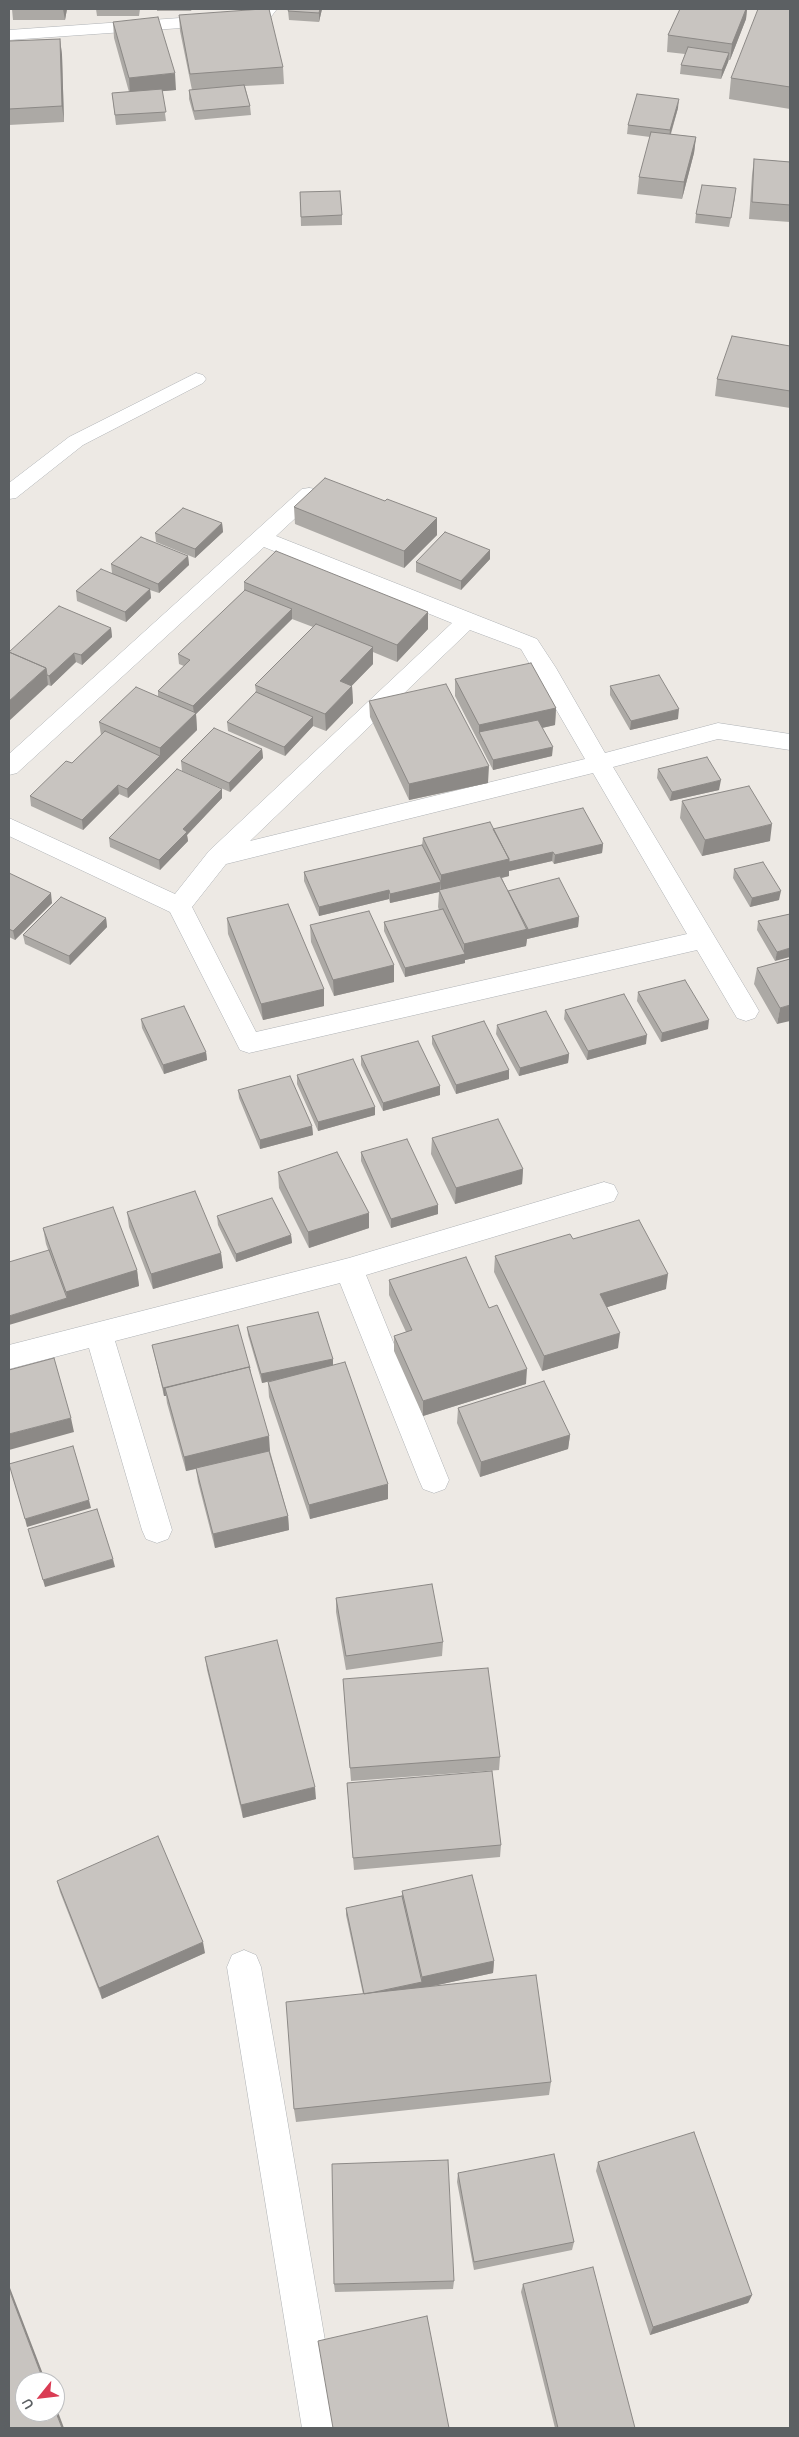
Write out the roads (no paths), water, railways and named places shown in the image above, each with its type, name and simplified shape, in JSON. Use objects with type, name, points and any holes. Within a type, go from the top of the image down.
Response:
[{"type":"street","points":[[9,35],[84,23],[252,18],[264,14],[269,9]]},
{"type":"street","points":[[9,494],[76,441],[196,379]]},
{"type":"street","points":[[9,767],[309,494]]},
{"type":"street","points":[[261,538],[529,644],[545,668],[746,1011]]},
{"type":"street","points":[[179,906],[218,857],[467,621]]},
{"type":"street","points":[[218,857],[599,763],[718,731],[790,742]]},
{"type":"street","points":[[9,826],[179,906],[249,1043],[703,939]]},
{"type":"street","points":[[9,1357],[349,1269],[604,1193]]},
{"type":"street","points":[[349,1269],[434,1480]]},
{"type":"street","points":[[99,1335],[157,1530]]},
{"type":"street","points":[[244,1967],[321,2428]]}]
